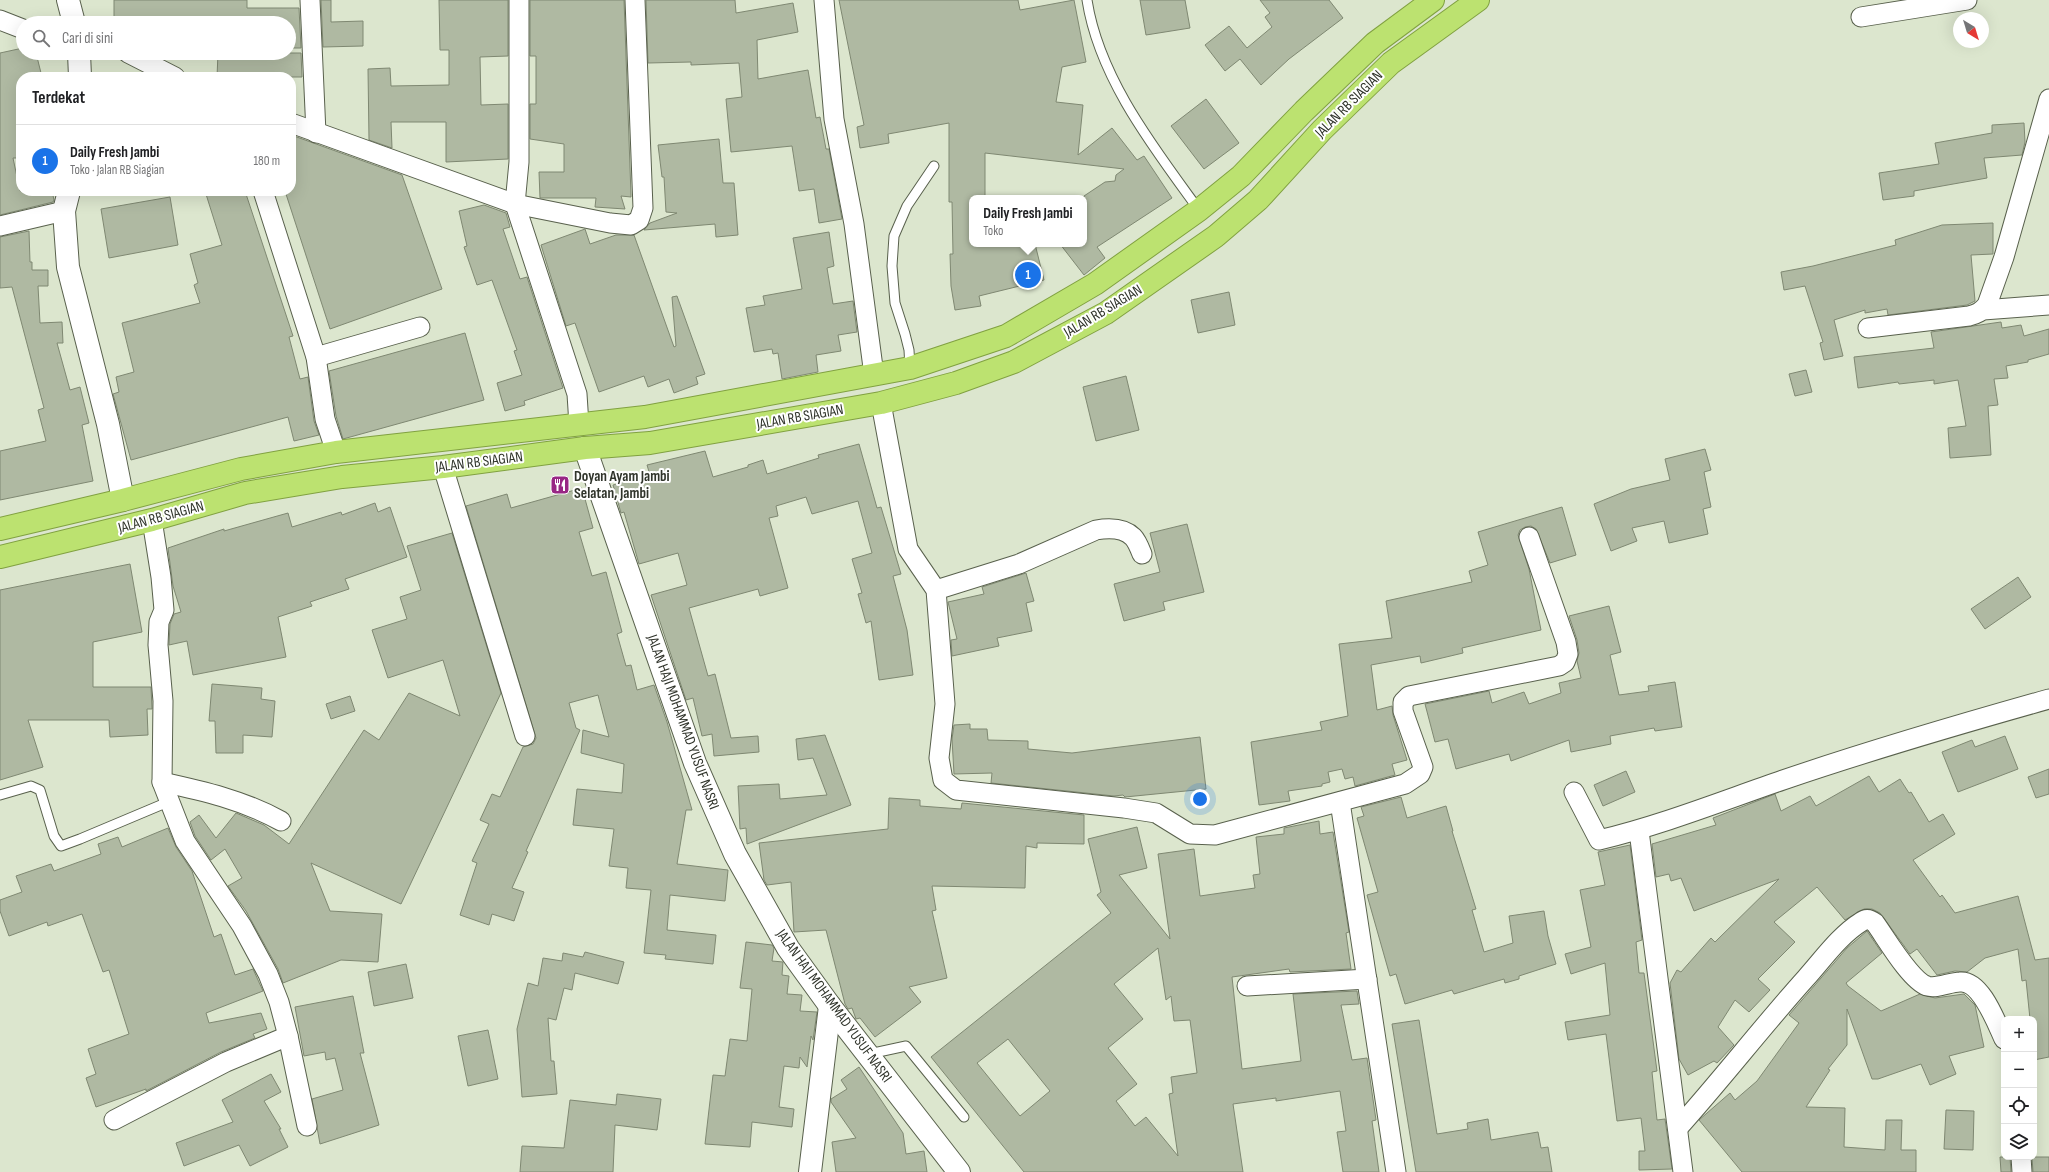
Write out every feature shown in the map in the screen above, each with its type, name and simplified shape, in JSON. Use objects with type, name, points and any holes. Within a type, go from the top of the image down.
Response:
[{"type":"highway","name":"JALAN RB SIAGIAN","points":[[0,529],[123,500],[241,469],[336,452],[645,418],[910,368],[1006,336],[1095,284],[1199,210],[1241,176],[1304,111],[1375,43],[1433,0]]},
{"type":"highway","name":"JALAN RB SIAGIAN","points":[[0,557],[152,520],[245,493],[342,477],[443,467],[586,448],[650,443],[881,403],[956,383],[1014,362],[1106,313],[1216,236],[1258,200],[1322,130],[1391,63],[1470,5]]},
{"type":"highway","points":[[1375,43],[1391,63]]},
{"type":"street","points":[[68,0],[72,16]]},
{"type":"street","points":[[310,0],[316,133]]},
{"type":"street","points":[[519,0],[519,162],[515,204],[577,394],[579,425]]},
{"type":"street","points":[[296,125],[437,174],[515,204],[610,223],[631,224],[638,220],[643,208],[635,0]]},
{"type":"street","points":[[824,0],[834,119],[854,224],[874,375]]},
{"type":"street","points":[[1861,17],[1967,0]]},
{"type":"street","points":[[0,20],[16,26]]},
{"type":"street","points":[[79,60],[80,72]]},
{"type":"street","points":[[141,60],[164,72]]},
{"type":"street","points":[[1868,328],[1969,316],[1978,314],[1987,305],[2004,257],[2049,99]]},
{"type":"street","points":[[265,196],[316,357],[325,419],[336,452]]},
{"type":"street","points":[[0,226],[66,201],[68,267],[108,424],[123,500]]},
{"type":"street","points":[[1983,310],[2049,305]]},
{"type":"street","points":[[316,357],[420,327]]},
{"type":"street","points":[[881,403],[908,549],[936,590],[945,704],[938,758],[943,780],[956,790],[1124,808],[1156,813],[1190,834],[1215,835],[1405,784],[1420,774],[1423,767],[1403,711],[1402,702],[1409,696],[1559,666],[1565,662],[1568,654],[1566,642],[1529,537]]},
{"type":"street","name":"JALAN HAJI MOHAMMAD YUSUF NASRI","points":[[586,448],[695,763],[735,854],[788,948],[830,1006],[959,1172]]},
{"type":"street","points":[[443,467],[525,736]]},
{"type":"street","points":[[152,520],[161,577],[164,610],[159,622],[158,645],[163,701],[162,782],[168,802],[185,841],[242,926],[268,974],[279,1002],[288,1036],[307,1126]]},
{"type":"street","points":[[936,590],[1020,564],[1096,530],[1106,528],[1119,529],[1133,536],[1142,554]]},
{"type":"street","points":[[1574,792],[1599,840],[1639,830],[1791,778],[1951,726],[2049,699]]},
{"type":"street","points":[[162,782],[224,796],[261,810],[281,820]]},
{"type":"street","points":[[1340,802],[1396,1172]]},
{"type":"street","points":[[1639,830],[1683,1172]]},
{"type":"street","points":[[1678,1128],[1728,1072],[1779,1009],[1835,946],[1851,930],[1865,920],[1870,920],[1875,923],[1907,969],[1926,986],[1932,987],[1961,982],[1970,983],[1979,990],[2001,1033]]},
{"type":"street","points":[[1247,986],[1367,979]]},
{"type":"street","points":[[810,1172],[830,1006]]},
{"type":"street","points":[[114,1120],[226,1062],[288,1036]]},
{"type":"street","points":[[2021,1160],[2022,1172]]},
{"type":"lane","points":[[1087,0],[1089,15],[1109,73],[1153,145],[1199,210]]},
{"type":"lane","points":[[910,368],[909,350],[895,303],[892,266],[894,236],[907,206],[934,166]]},
{"type":"lane","points":[[0,795],[31,786],[40,790],[54,836],[61,846],[80,840],[168,802]]},
{"type":"lane","points":[[867,1054],[906,1046],[964,1117]]},
{"type":"building","points":[[114,0],[247,0],[247,8],[299,8],[301,48],[296,48],[296,16],[114,16]]},
{"type":"building","points":[[321,0],[331,0],[331,22],[363,21],[363,46],[323,47]]},
{"type":"building","points":[[439,0],[508,0],[508,56],[480,57],[481,105],[508,104],[508,159],[446,162],[446,122],[391,122],[392,148],[369,140],[368,69],[390,68],[391,86],[449,85],[449,50],[440,50]]},
{"type":"building","points":[[530,0],[624,0],[631,195],[631,197],[621,196],[625,209],[595,207],[596,198],[540,198],[539,172],[564,172],[564,144],[530,139],[530,104],[536,104],[536,56],[530,56]]},
{"type":"building","points":[[646,0],[735,0],[736,13],[793,3],[798,32],[757,40],[758,79],[808,70],[816,118],[820,117],[826,149],[829,149],[842,219],[819,223],[814,189],[799,191],[792,146],[731,152],[726,99],[742,97],[739,63],[691,65],[691,62],[648,63]]},
{"type":"building","points":[[839,0],[1018,0],[1020,10],[1074,0],[1086,62],[1062,67],[1056,102],[1083,105],[1078,155],[1112,128],[1137,160],[1144,156],[1172,198],[1097,247],[1105,258],[1084,275],[1062,247],[1087,247],[1087,195],[1086,195],[1105,182],[1115,181],[1116,175],[1124,169],[985,153],[985,195],[969,195],[969,247],[1036,247],[1044,280],[979,296],[981,306],[955,310],[951,286],[950,254],[953,254],[952,202],[949,202],[949,123],[888,134],[889,143],[860,148],[857,127],[864,125]]},
{"type":"building","points":[[1140,0],[1185,0],[1190,28],[1146,35]]},
{"type":"building","points":[[1260,0],[1329,0],[1343,18],[1289,59],[1261,85],[1240,59],[1225,71],[1205,45],[1229,26],[1247,48],[1272,27],[1265,17],[1270,13]]},
{"type":"building","points":[[16,50],[16,60],[38,60],[41,72],[16,72],[16,158],[13,158],[16,172],[16,196],[53,196],[54,200],[53,202],[0,215],[0,53]]},
{"type":"building","points":[[296,53],[301,53],[302,77],[296,77],[296,72],[217,72],[218,60],[296,60]]},
{"type":"building","points":[[1206,99],[1239,143],[1204,169],[1171,126]]},
{"type":"building","points":[[2024,123],[2025,142],[2022,155],[1984,158],[1987,178],[1914,191],[1914,196],[1883,200],[1879,173],[1939,164],[1935,143],[1992,133],[1992,125]]},
{"type":"building","points":[[296,137],[402,175],[442,289],[330,329],[287,196],[296,196]]},
{"type":"building","points":[[719,139],[723,183],[734,183],[738,235],[716,237],[715,224],[644,230],[650,223],[677,213],[666,212],[664,177],[662,177],[658,145]]},
{"type":"building","points":[[207,196],[247,196],[293,336],[289,337],[300,379],[308,377],[314,421],[319,435],[294,441],[288,417],[131,460],[113,394],[119,392],[116,377],[134,372],[122,323],[200,303],[194,285],[198,283],[190,254],[222,245]]},
{"type":"building","points":[[170,197],[178,245],[109,258],[101,209]]},
{"type":"building","points":[[484,205],[506,213],[510,227],[503,229],[520,279],[527,277],[563,388],[524,401],[525,405],[505,411],[497,383],[522,375],[514,351],[517,350],[492,280],[477,285],[464,247],[467,246],[459,211]]},
{"type":"building","points":[[1993,223],[1993,254],[1971,255],[1975,301],[1967,305],[1888,315],[1887,309],[1865,313],[1865,310],[1834,320],[1843,356],[1824,360],[1820,343],[1823,342],[1805,286],[1784,290],[1781,272],[1813,266],[1896,245],[1895,240],[1942,225]]},
{"type":"building","points":[[585,229],[590,244],[616,235],[634,235],[674,347],[676,346],[672,297],[677,296],[705,374],[696,377],[698,384],[674,393],[669,379],[648,387],[644,376],[599,392],[575,323],[566,326],[541,245]]},
{"type":"building","points":[[29,231],[30,262],[32,262],[32,270],[48,270],[48,286],[38,286],[40,323],[62,322],[63,343],[57,343],[70,390],[80,387],[89,423],[82,425],[93,481],[0,500],[0,451],[46,441],[38,410],[44,408],[12,287],[0,288],[0,237]]},
{"type":"building","points":[[829,232],[834,266],[827,268],[833,304],[853,301],[857,332],[838,335],[841,351],[816,355],[818,372],[782,379],[778,353],[773,354],[772,349],[754,352],[746,308],[765,305],[763,296],[802,289],[793,238]]},
{"type":"building","points":[[1229,292],[1235,325],[1198,333],[1191,300]]},
{"type":"building","points":[[2001,322],[2002,328],[2021,325],[2024,336],[2049,329],[2049,354],[2028,360],[2028,362],[2006,366],[2008,378],[1994,379],[1998,405],[1988,406],[1991,455],[1950,458],[1948,428],[1966,426],[1958,380],[1934,384],[1934,380],[1899,384],[1898,382],[1858,388],[1854,357],[1934,348],[1931,332]]},
{"type":"building","points":[[465,333],[484,400],[343,439],[336,416],[329,371]]},
{"type":"building","points":[[1806,370],[1812,392],[1795,396],[1789,374]]},
{"type":"building","points":[[1126,376],[1139,430],[1096,441],[1083,387]]},
{"type":"building","points":[[859,444],[877,508],[881,507],[901,574],[893,576],[907,630],[913,675],[879,680],[871,621],[866,623],[858,594],[862,593],[852,559],[872,553],[858,501],[812,514],[806,497],[776,506],[778,516],[769,518],[788,588],[760,596],[758,589],[689,608],[708,676],[715,674],[731,738],[758,736],[759,752],[714,756],[712,734],[702,736],[693,698],[686,700],[651,595],[687,585],[678,553],[639,564],[624,512],[621,513],[613,485],[650,475],[647,465],[705,451],[713,477],[748,467],[748,465],[763,460],[767,474],[819,458],[818,455]]},
{"type":"building","points":[[1705,449],[1711,470],[1704,472],[1711,507],[1703,509],[1708,534],[1669,543],[1664,521],[1632,528],[1637,541],[1611,551],[1594,504],[1631,489],[1670,480],[1665,459]]},
{"type":"building","points":[[582,488],[593,528],[579,532],[592,576],[606,572],[622,632],[617,634],[626,666],[631,665],[637,690],[654,685],[667,722],[692,810],[686,810],[677,864],[728,870],[725,901],[670,895],[667,930],[716,935],[713,964],[665,959],[666,955],[644,953],[651,890],[626,888],[628,868],[609,866],[614,829],[573,825],[577,789],[622,793],[624,764],[581,753],[583,730],[609,737],[598,695],[569,703],[576,728],[580,730],[526,851],[528,852],[512,888],[524,892],[514,921],[492,914],[489,925],[460,915],[477,863],[472,861],[489,824],[480,820],[492,794],[500,797],[523,747],[533,744],[536,738],[466,506],[507,494],[511,508]]},
{"type":"building","points":[[375,503],[378,512],[390,507],[407,557],[345,579],[349,589],[310,602],[312,606],[278,617],[286,657],[193,675],[187,641],[169,645],[170,624],[174,614],[181,612],[173,586],[168,548],[224,529],[224,531],[288,513],[292,527],[341,512],[342,515]]},
{"type":"building","points":[[1562,507],[1576,555],[1550,563],[1536,529],[1531,526],[1525,527],[1520,530],[1518,535],[1529,569],[1541,630],[1462,648],[1463,653],[1421,663],[1420,656],[1371,665],[1377,710],[1392,706],[1393,715],[1407,760],[1392,764],[1395,775],[1355,786],[1353,777],[1345,779],[1342,769],[1328,772],[1330,782],[1322,784],[1322,786],[1288,791],[1290,801],[1259,805],[1251,742],[1322,730],[1320,722],[1348,716],[1339,644],[1392,638],[1386,601],[1472,582],[1469,571],[1488,565],[1478,532]]},
{"type":"building","points":[[1187,524],[1204,592],[1163,602],[1165,610],[1124,621],[1114,584],[1160,572],[1150,533]]},
{"type":"building","points":[[452,533],[501,693],[401,904],[311,863],[330,911],[382,914],[378,962],[341,960],[283,983],[278,969],[246,911],[228,886],[242,878],[225,849],[211,860],[195,836],[190,822],[199,815],[216,838],[236,813],[264,825],[289,844],[364,730],[379,740],[409,693],[460,716],[443,660],[388,678],[372,630],[407,619],[400,597],[421,590],[407,546]]},
{"type":"building","points":[[130,564],[142,632],[93,642],[93,687],[151,687],[152,709],[147,709],[148,735],[110,737],[109,720],[28,720],[43,767],[0,780],[0,590]]},
{"type":"building","points":[[1026,573],[1034,601],[1026,603],[1032,631],[997,638],[999,646],[952,656],[951,640],[957,639],[948,602],[984,594],[982,587]]},
{"type":"building","points":[[2018,577],[2031,597],[1985,629],[1971,609]]},
{"type":"building","points":[[1609,606],[1621,652],[1610,655],[1619,695],[1649,691],[1648,686],[1675,682],[1682,727],[1655,731],[1654,728],[1610,736],[1611,744],[1571,752],[1569,740],[1511,761],[1509,754],[1456,769],[1448,739],[1435,742],[1425,704],[1489,691],[1492,703],[1524,692],[1529,704],[1561,693],[1559,683],[1581,678],[1577,661],[1579,653],[1577,640],[1569,616]]},
{"type":"building","points":[[212,684],[262,688],[261,699],[275,701],[272,737],[243,735],[243,753],[216,753],[215,721],[209,721]]},
{"type":"building","points":[[350,696],[355,711],[331,719],[326,704]]},
{"type":"building","points":[[970,724],[970,729],[987,729],[988,740],[1028,741],[1028,749],[1072,753],[1200,737],[1206,789],[1125,797],[1123,795],[1114,796],[991,783],[992,773],[954,774],[952,739],[954,725]]},
{"type":"building","points":[[825,735],[851,805],[747,844],[746,828],[740,829],[738,786],[779,784],[780,799],[827,795],[813,758],[798,760],[796,739]]},
{"type":"building","points":[[2005,736],[2018,769],[1958,792],[1942,752],[1972,740],[1975,747]]},
{"type":"building","points":[[2049,769],[2049,794],[2036,798],[2028,777]]},
{"type":"building","points":[[1626,771],[1635,792],[1603,806],[1594,785]]},
{"type":"building","points":[[1869,776],[1879,792],[1900,779],[1909,793],[1911,792],[1929,822],[1943,814],[1955,834],[1913,860],[1940,897],[1942,895],[1955,913],[2018,896],[2035,960],[2049,958],[2049,1057],[2037,1059],[2037,1016],[2030,1016],[2026,980],[2022,981],[2018,949],[1985,958],[1967,972],[1955,971],[1937,975],[1917,949],[1910,954],[1880,913],[1872,909],[1864,909],[1845,920],[1817,887],[1774,922],[1795,942],[1758,979],[1770,990],[1749,1012],[1735,1000],[1718,1027],[1734,1045],[1717,1063],[1714,1061],[1688,1075],[1679,1059],[1670,983],[1677,970],[1681,972],[1711,938],[1715,942],[1779,879],[1694,911],[1681,878],[1671,881],[1669,874],[1656,877],[1652,844],[1716,825],[1713,818],[1775,794],[1781,811],[1810,796],[1816,806]]},
{"type":"building","points":[[1401,797],[1407,818],[1446,806],[1452,831],[1476,909],[1472,910],[1484,952],[1513,943],[1509,916],[1544,911],[1548,936],[1556,964],[1519,976],[1519,979],[1505,983],[1504,979],[1454,994],[1452,990],[1405,1004],[1396,974],[1390,976],[1367,895],[1378,892],[1357,818],[1364,816],[1361,807]]},
{"type":"building","points":[[889,798],[920,800],[920,806],[961,809],[962,803],[1084,815],[1084,844],[1037,843],[1037,848],[1026,846],[1025,888],[932,886],[936,910],[932,911],[947,978],[909,987],[921,1002],[875,1037],[860,1018],[856,1019],[852,1008],[848,1009],[845,1004],[826,930],[794,932],[791,882],[767,885],[764,880],[759,843],[888,829]]},
{"type":"building","points":[[1319,821],[1320,834],[1333,832],[1349,932],[1346,933],[1351,969],[1290,972],[1289,969],[1232,977],[1242,1069],[1301,1061],[1293,994],[1357,991],[1359,1004],[1341,1005],[1352,1060],[1367,1058],[1376,1120],[1372,1121],[1379,1172],[1343,1172],[1337,1132],[1346,1131],[1340,1091],[1276,1101],[1276,1098],[1233,1104],[1243,1172],[1024,1172],[931,1057],[1111,913],[1097,895],[1101,892],[1088,839],[1137,827],[1147,868],[1119,875],[1170,939],[1158,854],[1194,849],[1200,896],[1255,888],[1253,875],[1260,874],[1256,837],[1284,834],[1284,828]],"holes":[[[1158,948],[1166,1000],[1171,996],[1174,1021],[1190,1020],[1197,1073],[1171,1077],[1173,1093],[1169,1094],[1178,1156],[1146,1117],[1135,1126],[1116,1101],[1137,1084],[1108,1048],[1143,1019],[1114,984]],[[1008,1039],[1050,1091],[1020,1116],[977,1063]]]},
{"type":"building","points":[[168,828],[176,847],[192,871],[214,937],[221,934],[235,975],[253,969],[263,991],[206,1013],[209,1023],[261,1013],[267,1029],[253,1034],[255,1038],[221,1052],[146,1091],[146,1089],[96,1107],[86,1078],[96,1074],[88,1049],[129,1034],[109,970],[103,972],[82,914],[48,926],[47,922],[9,936],[0,911],[0,900],[22,892],[16,876],[51,864],[54,871],[101,854],[98,844],[118,837],[122,847]]},
{"type":"building","points":[[1630,845],[1642,940],[1636,942],[1639,973],[1644,973],[1657,1071],[1652,1072],[1657,1120],[1665,1119],[1672,1169],[1639,1170],[1639,1151],[1645,1151],[1641,1118],[1617,1121],[1606,1034],[1568,1040],[1565,1022],[1610,1015],[1605,963],[1571,974],[1565,954],[1591,947],[1580,890],[1605,885],[1598,852]]},
{"type":"building","points":[[1867,931],[1882,953],[1846,983],[1848,986],[1881,1011],[1920,994],[1935,998],[1964,994],[1975,1005],[1984,1047],[1949,1056],[1956,1074],[1930,1085],[1921,1064],[1878,1079],[1872,1079],[1847,1009],[1847,1045],[1828,1069],[1830,1070],[1806,1107],[1845,1108],[1844,1147],[1885,1150],[1886,1120],[1902,1120],[1901,1150],[1916,1150],[1916,1172],[1742,1172],[1699,1120],[1730,1093],[1735,1100],[1757,1081],[1799,1023],[1789,1015],[1847,948]]},
{"type":"building","points":[[746,942],[772,945],[774,948],[772,961],[783,962],[782,975],[789,976],[787,994],[802,995],[800,1011],[817,1012],[813,1040],[811,1036],[807,1067],[800,1057],[799,1068],[784,1066],[779,1107],[794,1109],[792,1127],[752,1122],[750,1147],[705,1144],[713,1075],[725,1076],[730,1039],[747,1041],[752,989],[740,988]]},
{"type":"building","points":[[585,952],[624,962],[618,984],[575,973],[572,990],[564,988],[556,1020],[548,1018],[551,1061],[554,1061],[557,1094],[522,1097],[517,1029],[528,983],[538,986],[543,958],[562,961],[563,953],[583,957]]},
{"type":"building","points":[[406,964],[413,998],[374,1006],[368,972]]},
{"type":"building","points":[[353,996],[364,1053],[360,1053],[379,1125],[320,1144],[312,1099],[343,1090],[335,1058],[326,1060],[325,1052],[304,1056],[295,1007]]},
{"type":"building","points":[[1419,1020],[1437,1134],[1468,1129],[1467,1123],[1488,1119],[1491,1140],[1538,1132],[1541,1148],[1548,1147],[1552,1172],[1416,1172],[1392,1024]]},
{"type":"building","points":[[488,1030],[498,1079],[468,1086],[458,1036]]},
{"type":"building","points":[[859,1067],[903,1133],[906,1154],[924,1151],[927,1172],[836,1172],[832,1142],[856,1138],[831,1102],[831,1099],[847,1089],[841,1080]]},
{"type":"building","points":[[271,1074],[281,1092],[264,1101],[281,1129],[279,1129],[288,1147],[250,1166],[239,1145],[184,1166],[176,1143],[233,1122],[222,1100]]},
{"type":"building","points":[[617,1094],[661,1099],[657,1130],[615,1125],[613,1172],[520,1172],[522,1146],[564,1148],[570,1100],[616,1105]]},
{"type":"building","points":[[1946,1110],[1974,1111],[1973,1150],[1944,1149]]},
{"type":"building","points":[[2000,1157],[2001,1160],[2010,1160],[2011,1172],[2001,1172]]},
{"type":"building","points":[[2037,1157],[2049,1157],[2049,1172],[2033,1172],[2032,1160],[2037,1160]]},
{"type":"place","name":"Daily Fresh Jambi","points":[[1028,275]]},
{"type":"place","name":"Doyan Ayam Jambi Selatan, Jambi","points":[[560,485]]}]
